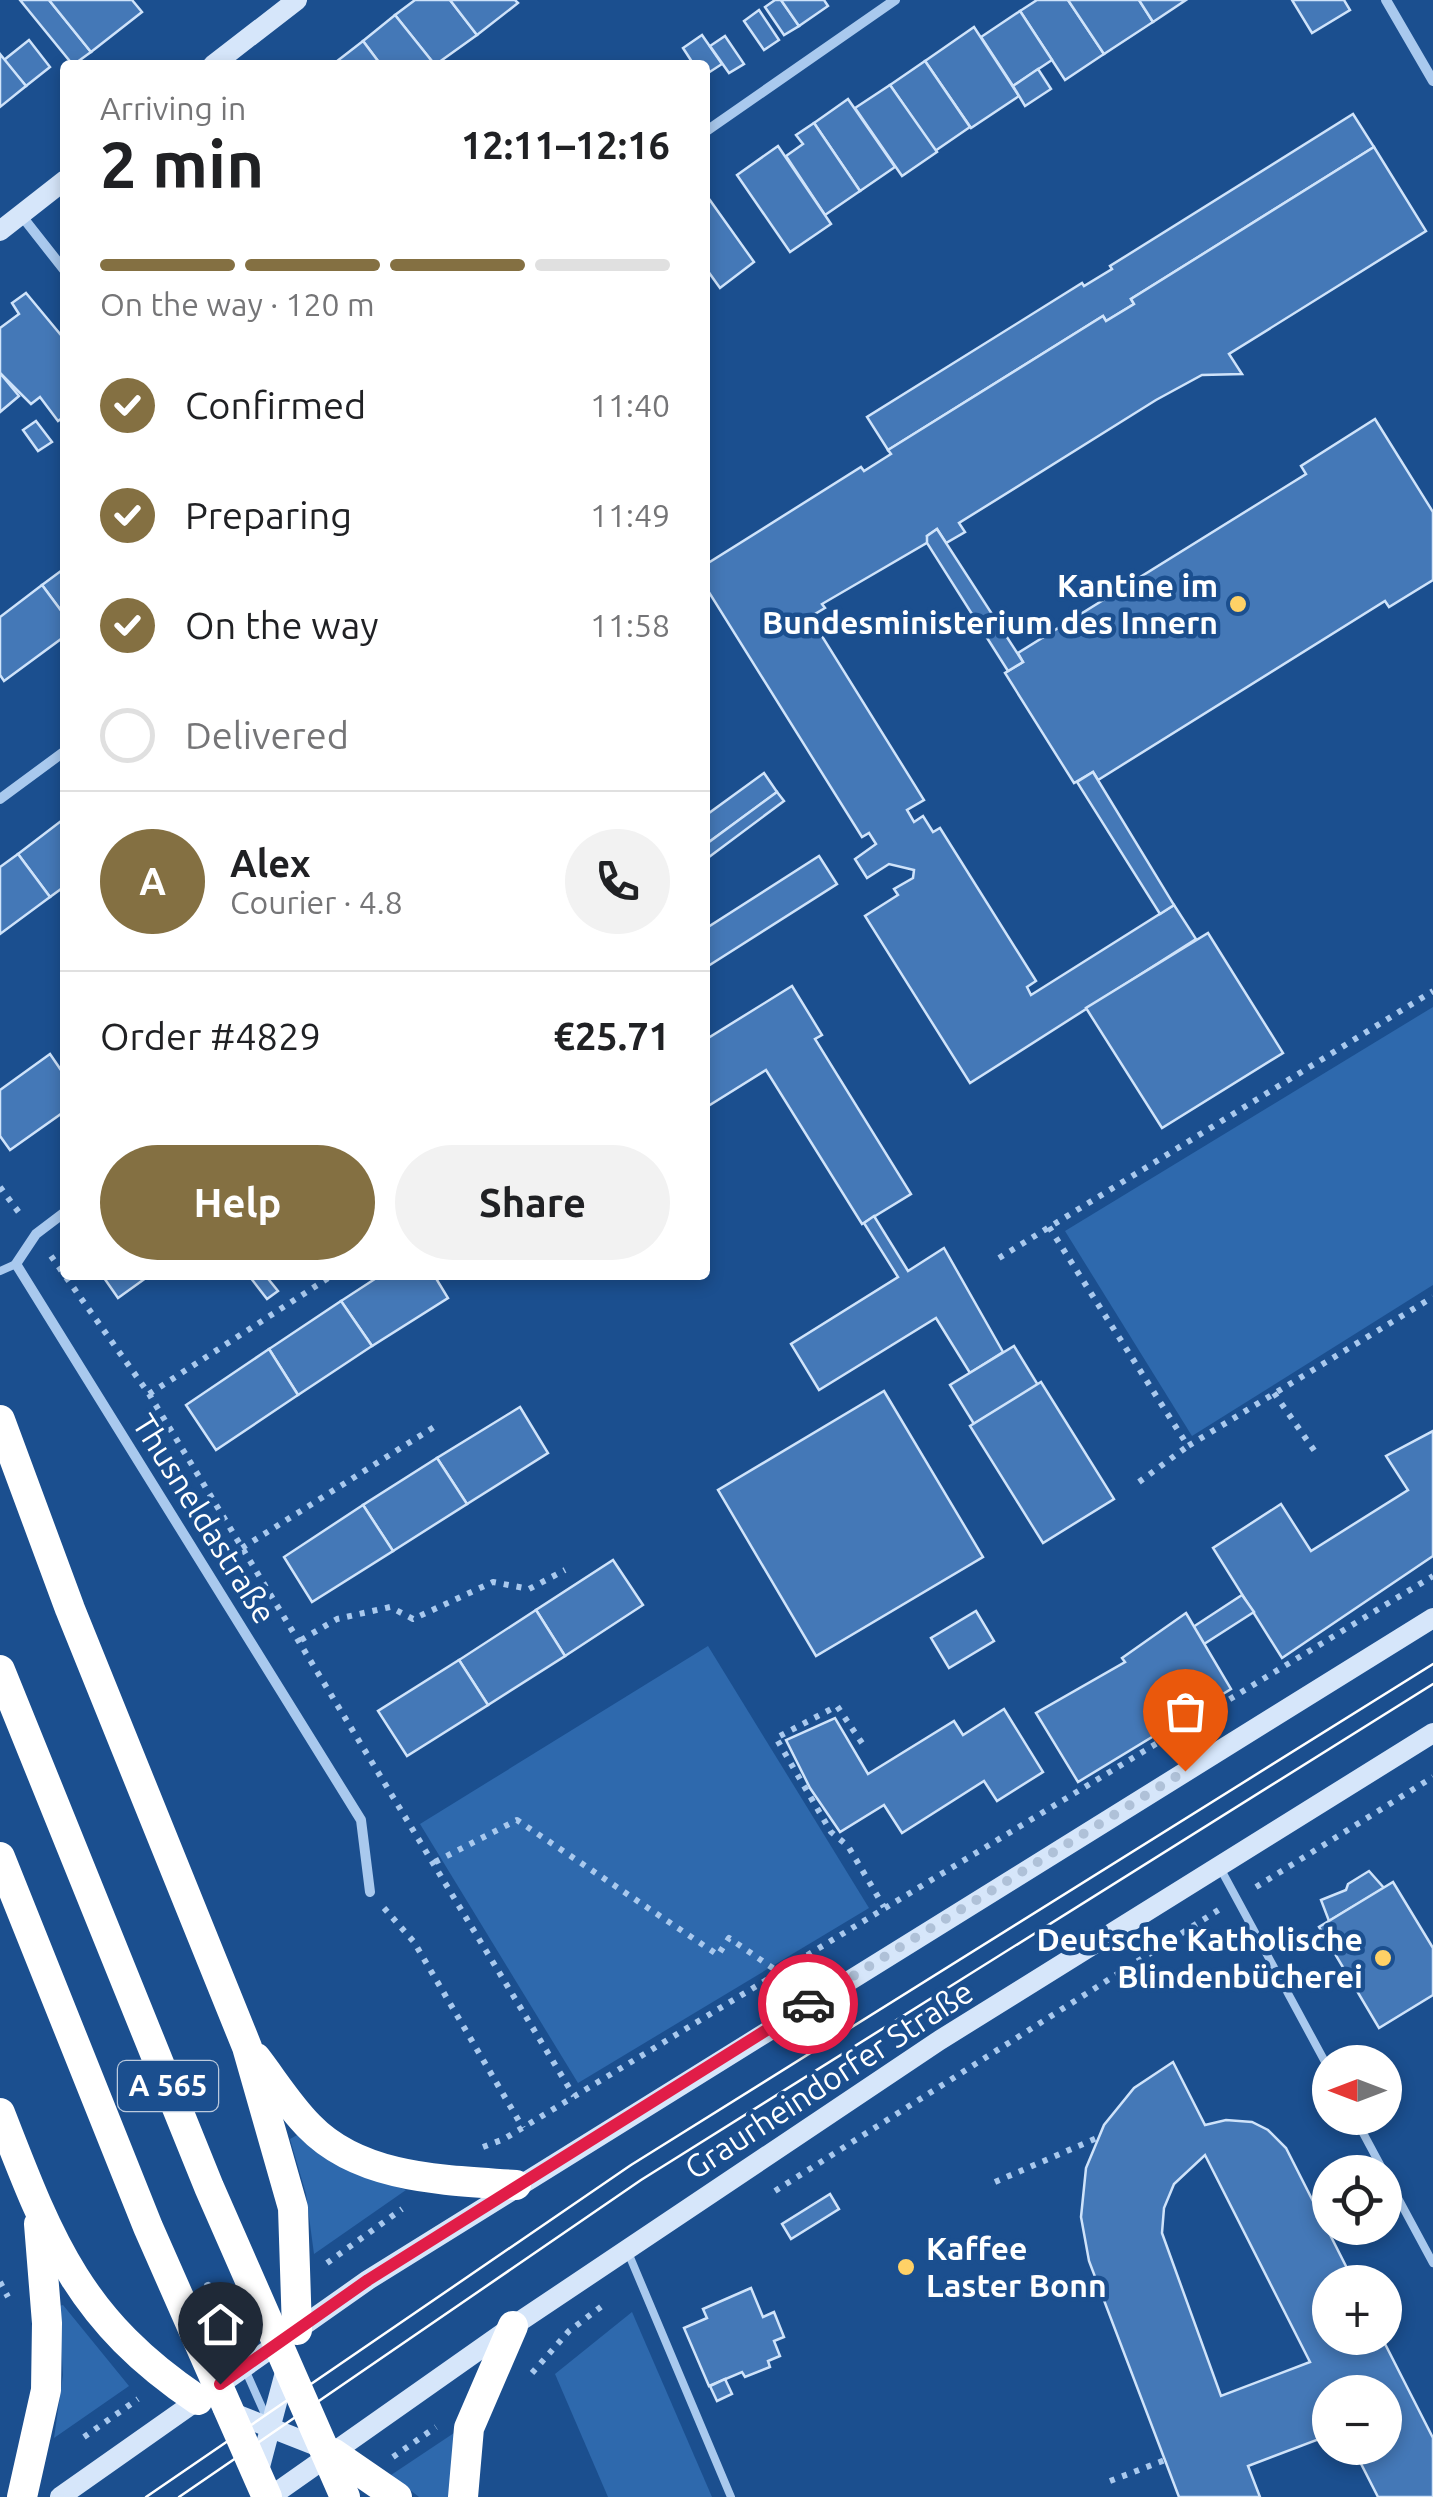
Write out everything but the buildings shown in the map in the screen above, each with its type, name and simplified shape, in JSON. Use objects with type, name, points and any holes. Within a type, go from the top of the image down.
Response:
[{"type":"highway","points":[[0,1420],[70,1609],[247,2047],[293,2208],[297,2330]]},
{"type":"highway","name":"A 565","points":[[0,1670],[209,2187],[345,2497]]},
{"type":"highway","name":"A 565","points":[[0,1857],[148,2227],[269,2497]]},
{"type":"highway","points":[[247,2047],[311,2128],[360,2160],[420,2178],[516,2185]]},
{"type":"highway","points":[[0,2113],[38,2211],[82,2293],[137,2358],[198,2400]]},
{"type":"highway","points":[[22,2497],[46,2390],[47,2322],[38,2211]]},
{"type":"highway","points":[[462,2497],[469,2428],[513,2326]]},
{"type":"highway","points":[[333,2453],[397,2497]]},
{"type":"main road","points":[[220,60],[296,0]]},
{"type":"main road","points":[[0,230],[60,184]]},
{"type":"main road","points":[[60,2497],[297,2330],[516,2185],[1433,1618]]},
{"type":"main road","name":"Graurheindorfer Straße","points":[[269,2497],[513,2326],[940,2040],[1433,1733]]},
{"type":"main road","points":[[252,2497],[297,2330]]},
{"type":"main road","points":[[198,2400],[270,2425],[333,2453]]},
{"type":"street","points":[[710,129],[895,0]]},
{"type":"street","points":[[1386,0],[1433,81]]},
{"type":"street","points":[[21,214],[60,265]]},
{"type":"street","points":[[0,800],[60,756]]},
{"type":"street","points":[[16,1264],[36,1234],[60,1216]]},
{"type":"street","name":"Thusneldastraße","points":[[16,1264],[361,1820],[370,1892]]},
{"type":"lane","points":[[0,1272],[16,1264]]},
{"type":"lane","points":[[1219,1866],[1316,2045]]},
{"type":"lane","points":[[1402,2206],[1433,2263]]},
{"type":"lane","points":[[627,2250],[731,2497]]},
{"type":"lane","points":[[208,2286],[270,2425]]},
{"type":"path","points":[[998,1258],[1433,992]]},
{"type":"path","points":[[0,1187],[60,1268]]},
{"type":"path","points":[[1049,1227],[1188,1446]]},
{"type":"path","points":[[68,1280],[149,1394],[574,2096]]},
{"type":"path","points":[[149,1394],[326,1280]]},
{"type":"path","points":[[1139,1482],[1188,1446],[1433,1297]]},
{"type":"path","points":[[1274,1394],[1316,1453]]},
{"type":"path","points":[[242,1548],[434,1427]]},
{"type":"path","points":[[300,1640],[337,1618],[390,1606],[413,1618],[493,1582],[529,1589],[564,1570]]},
{"type":"path","points":[[474,2150],[523,2128],[1433,1576]]},
{"type":"path","points":[[862,1742],[837,1706],[776,1738],[831,1832],[848,1846],[884,1907]]},
{"type":"path","points":[[768,2195],[1433,1777]]},
{"type":"path","points":[[435,1862],[517,1820],[718,1955],[729,1938],[777,1972]]},
{"type":"path","points":[[370,1892],[414,1942],[523,2128]]},
{"type":"path","points":[[995,2182],[1097,2138]]},
{"type":"path","points":[[297,2284],[416,2199],[420,2178]]},
{"type":"path","points":[[524,2382],[568,2331],[637,2280]]},
{"type":"path","points":[[366,2475],[442,2423],[469,2428]]},
{"type":"path","points":[[1110,2481],[1165,2460]]},
{"type":"shaded area","points":[[1433,1007],[1433,1285],[1192,1436],[1065,1231]]},
{"type":"shaded area","points":[[708,1646],[869,1908],[578,2083],[420,1824]]},
{"type":"shaded area","points":[[299,2134],[343,2168],[406,2190],[314,2254],[306,2194],[290,2139]]},
{"type":"shaded area","points":[[63,2305],[129,2386],[54,2438],[63,2375],[59,2306]]},
{"type":"shaded area","points":[[632,2312],[712,2497],[608,2497],[555,2374]]},
{"type":"shaded area","points":[[454,2433],[449,2497],[419,2497],[391,2475]]},
{"type":"tram line","points":[[146,2497],[631,2165],[1433,1664]]},
{"type":"tram line","points":[[179,2497],[641,2180],[1433,1684]]},
{"type":"way so far","points":[[808,2004],[1185,1771]]},
{"type":"place","name":"Kantine im Bundesministerium des Innern","points":[[1238,604]]},
{"type":"place","name":"Deutsche Katholische Blindenbücherei","points":[[1383,1958]]},
{"type":"place","name":"Kaffee Laster Bonn","points":[[906,2267]]},
{"type":"route","points":[[220,2384],[368,2280],[808,2004]]}]
